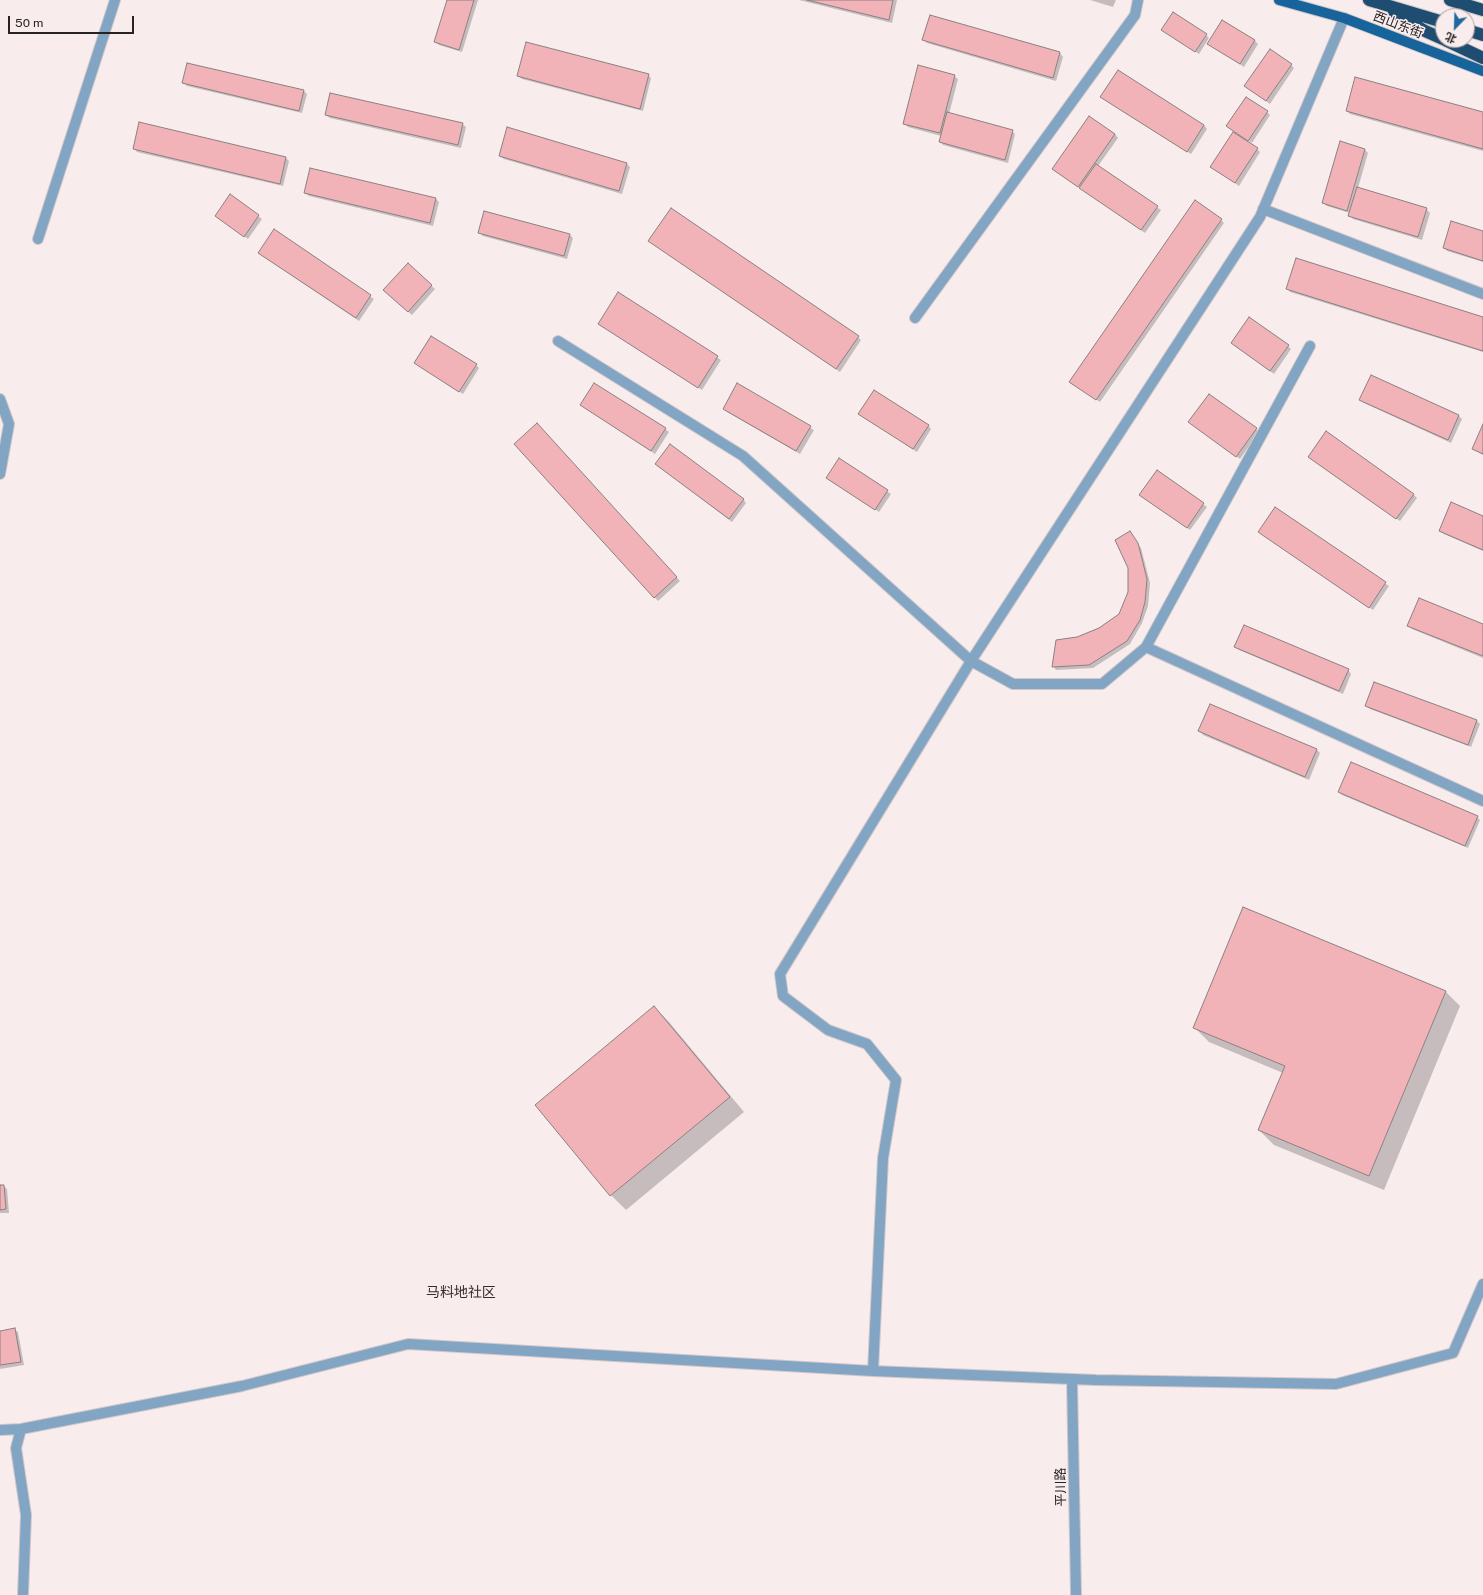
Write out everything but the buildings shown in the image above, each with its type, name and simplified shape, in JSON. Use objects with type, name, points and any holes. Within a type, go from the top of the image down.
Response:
[{"type":"highway","points":[[1450,0],[1483,10]]},
{"type":"highway","points":[[1373,1],[1435,20]]},
{"type":"highway","points":[[1373,1],[1435,35]]},
{"type":"highway","points":[[1461,48],[1483,58]]},
{"type":"main road","name":"西山东街","points":[[1279,0],[1344,18],[1483,71]]},
{"type":"street","points":[[38,239],[115,0]]},
{"type":"street","points":[[915,318],[1135,15],[1138,0]]},
{"type":"street","points":[[873,1371],[883,1158],[896,1080],[867,1044],[828,1030],[783,996],[780,974],[971,661],[1260,217],[1344,18]]},
{"type":"street","points":[[1263,208],[1483,294]]},
{"type":"street","points":[[558,341],[743,456],[971,661],[1013,684],[1102,684],[1146,647],[1310,346]]},
{"type":"street","points":[[0,399],[9,424],[0,474]]},
{"type":"street","points":[[1146,647],[1483,801]]},
{"type":"street","points":[[0,1430],[21,1428],[242,1386],[408,1344],[873,1371],[1072,1379],[1336,1384],[1453,1353],[1483,1284]]},
{"type":"street","name":"平川路","points":[[1072,1379],[1076,1595]]},
{"type":"street","points":[[21,1428],[16,1448],[26,1515],[23,1595]]},
{"type":"district","name":"马料地社区","points":[[461,1293]]}]
